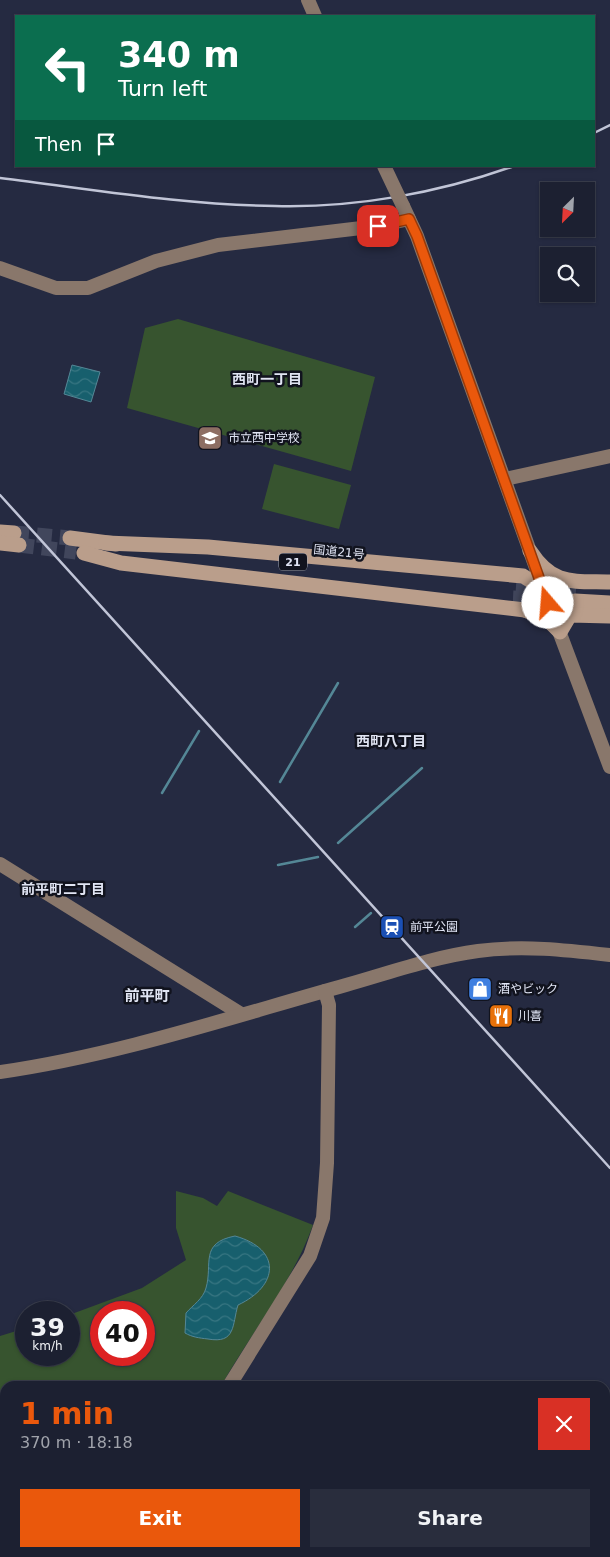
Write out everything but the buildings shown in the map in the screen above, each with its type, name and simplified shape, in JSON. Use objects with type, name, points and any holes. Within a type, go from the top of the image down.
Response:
[{"type":"highway","points":[[0,543],[11,537]]},
{"type":"highway","points":[[77,548],[106,543],[208,547],[517,587],[545,592],[554,606],[572,596],[610,582]]},
{"type":"highway","points":[[77,548],[121,563],[525,610],[547,619],[560,632],[572,596]]},
{"type":"highway","name":"21","points":[[77,548],[517,587]]},
{"type":"highway","points":[[517,587],[529,564],[530,551]]},
{"type":"highway","points":[[530,551],[539,565],[572,596],[610,603]]},
{"type":"highway","points":[[525,610],[537,605],[550,585],[610,616]]},
{"type":"highway","points":[[572,596],[610,591]]},
{"type":"street","points":[[308,0],[315,15]]},
{"type":"street","points":[[384,167],[417,236],[610,767]]},
{"type":"street","points":[[0,268],[56,288],[88,288],[156,261],[218,245],[378,226],[409,219]]},
{"type":"street","points":[[505,479],[610,456]]},
{"type":"street","points":[[0,864],[241,1014]]},
{"type":"street","points":[[0,1072],[102,1053],[424,962],[478,950],[546,948],[610,955]]},
{"type":"street","points":[[232,1381],[310,1256],[323,1218],[328,1143],[329,1005],[325,991]]},
{"type":"shaded area","points":[[178,319],[375,377],[351,471],[127,408],[145,328]]},
{"type":"shaded area","points":[[274,464],[351,485],[339,529],[262,509]]},
{"type":"shaded area","points":[[176,1191],[203,1198],[217,1206],[228,1191],[313,1225],[283,1287],[224,1381],[0,1381],[0,1336],[15,1331],[15,1366],[80,1366],[80,1311],[90,1307],[90,1366],[155,1366],[155,1301],[107,1301],[142,1288],[186,1260],[176,1228]]},
{"type":"water","points":[[72,365],[100,372],[91,402],[64,394]]},
{"type":"water","points":[[235,1236],[250,1242],[261,1250],[270,1268],[267,1278],[252,1297],[238,1305],[231,1331],[224,1339],[199,1338],[185,1333],[186,1313],[205,1292],[212,1249],[224,1239]]},
{"type":"waterway","points":[[280,782],[338,683]]},
{"type":"waterway","points":[[162,793],[199,731]]},
{"type":"waterway","points":[[338,843],[422,768]]},
{"type":"waterway","points":[[278,865],[318,857]]},
{"type":"waterway","points":[[355,927],[371,913]]},
{"type":"tunnel","points":[[14,533],[70,538]]},
{"type":"tunnel","points":[[19,545],[76,552]]},
{"type":"tunnel","points":[[516,586],[576,590]]},
{"type":"tunnel","points":[[513,598],[575,601]]},
{"type":"railway","points":[[595,132],[610,125]]},
{"type":"railway","points":[[0,178],[172,200],[241,205],[305,206],[396,197],[456,184],[511,167]]},
{"type":"railway","points":[[0,495],[610,1168]]},
{"type":"place","name":"市立西中学校","points":[[210,438]]},
{"type":"place","name":"前平公園","points":[[392,927]]},
{"type":"place","name":"酒やビック","points":[[480,989]]},
{"type":"place","name":"川喜","points":[[501,1016]]},
{"type":"district","name":"西町一丁目","points":[[267,379]]},
{"type":"district","name":"西町八丁目","points":[[391,741]]},
{"type":"district","name":"前平町二丁目","points":[[63,889]]},
{"type":"district","name":"前平町","points":[[147,996]]},
{"type":"route","points":[[378,226],[409,219],[417,236],[548,603]]}]
